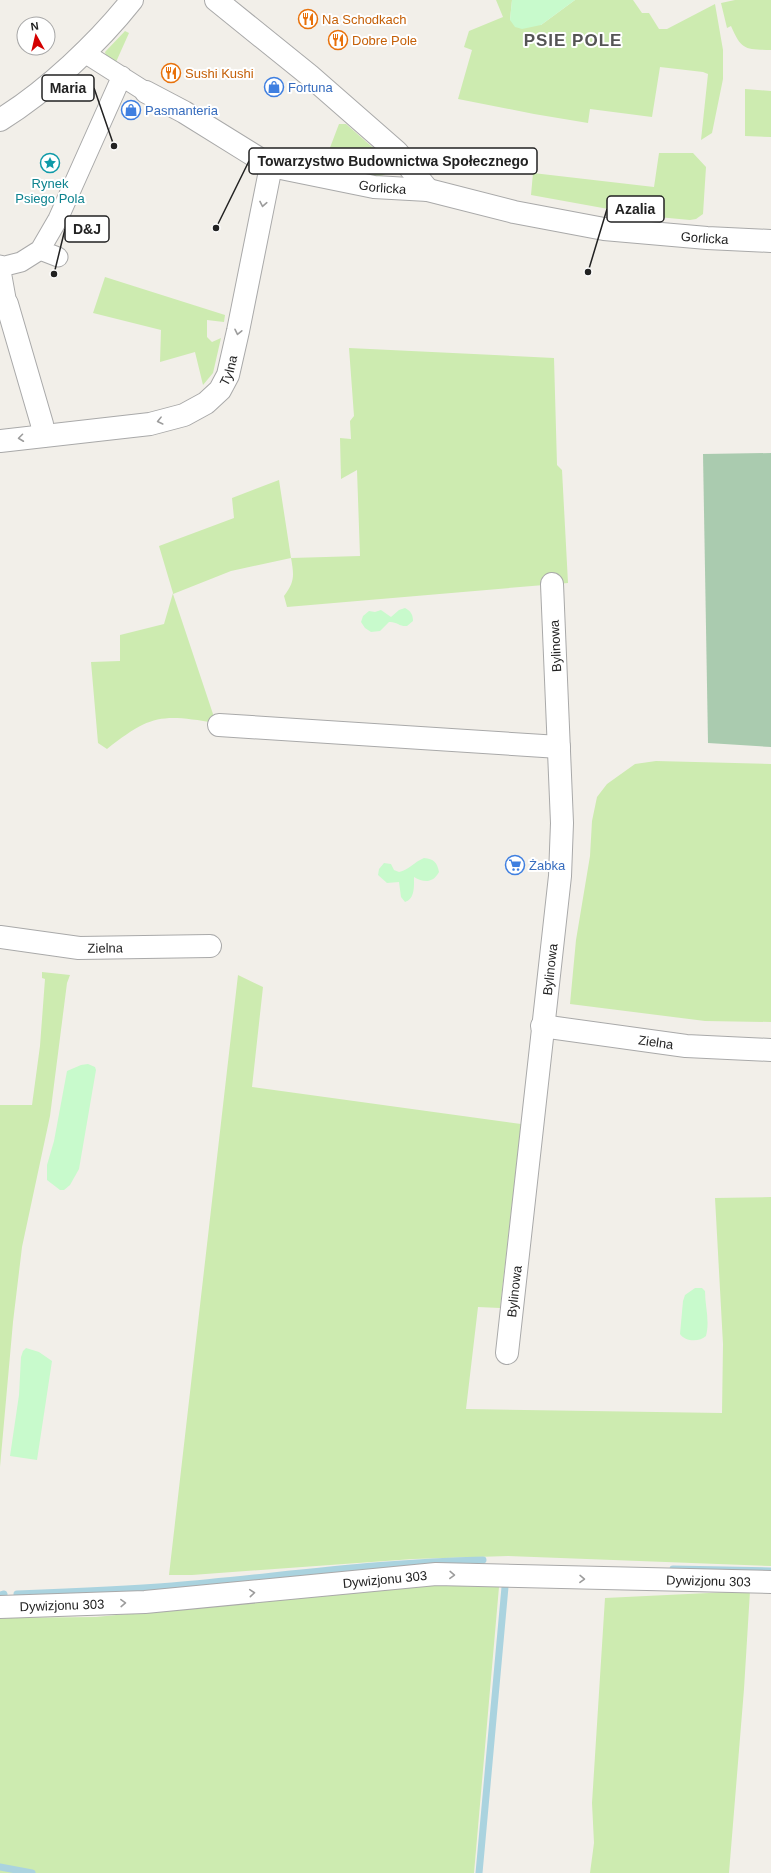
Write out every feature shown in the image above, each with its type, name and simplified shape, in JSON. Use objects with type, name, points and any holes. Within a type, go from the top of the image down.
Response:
[{"type":"street","points":[[0,120],[16,110],[46,87],[120,16],[132,0]]},
{"type":"street","name":"Gorlicka","points":[[216,0],[268,41],[397,152],[428,190]]},
{"type":"street","name":"Gorlicka","points":[[83,52],[146,92],[184,112],[271,166],[374,187],[428,190],[514,212],[604,229],[707,238],[771,241]]},
{"type":"street","points":[[43,436],[42,424],[7,304],[1,266],[20,262],[40,250],[58,219],[122,76]]},
{"type":"street","name":"Tylna","points":[[0,441],[150,424],[184,415],[206,402],[220,390],[228,375],[271,166]]},
{"type":"street","points":[[40,250],[58,257]]},
{"type":"street","name":"Bylinowa","points":[[507,1353],[542,1026],[560,876],[562,823],[560,747],[552,584]]},
{"type":"street","points":[[219,725],[560,747]]},
{"type":"street","name":"Zielna","points":[[0,937],[79,948],[210,946]]},
{"type":"street","name":"Zielna","points":[[542,1026],[686,1046],[771,1050]]},
{"type":"street","name":"Dywizjonu 303","points":[[0,1607],[145,1602],[436,1574],[771,1582]]},
{"type":"green space","points":[[496,0],[512,0],[510,20],[541,25],[575,0],[633,0],[642,13],[649,13],[659,29],[667,29],[715,4],[723,50],[723,79],[712,133],[701,140],[708,74],[703,72],[660,67],[652,117],[590,109],[588,123],[458,99],[472,50],[464,47],[469,31],[503,17]]},
{"type":"green space","points":[[512,0],[575,0],[541,25],[522,29],[515,27],[510,20]]},
{"type":"green space","points":[[735,0],[771,0],[771,50],[750,49],[745,47],[738,40],[731,26],[727,28],[721,3]]},
{"type":"green space","points":[[125,31],[129,33],[116,62],[106,56],[105,52]]},
{"type":"green space","points":[[745,89],[771,91],[771,137],[745,136]]},
{"type":"green space","points":[[339,124],[346,124],[387,160],[390,166],[385,174],[375,176],[363,174],[354,170],[349,172],[323,166]]},
{"type":"green space","points":[[659,153],[693,153],[706,167],[703,214],[696,219],[690,220],[647,216],[531,195],[533,173],[654,187]]},
{"type":"green space","points":[[105,277],[225,315],[224,322],[207,320],[207,337],[212,342],[221,338],[213,373],[203,385],[195,352],[160,362],[161,330],[93,313]]},
{"type":"green space","points":[[349,348],[554,358],[557,465],[562,470],[568,583],[287,607],[284,596],[290,587],[293,578],[291,558],[360,556],[357,470],[341,479],[340,438],[351,439],[350,421],[354,416]]},
{"type":"green space","points":[[771,453],[771,747],[708,743],[703,454]]},
{"type":"green space","points":[[279,480],[291,558],[231,571],[173,594],[216,723],[182,718],[169,718],[147,723],[135,729],[107,749],[98,743],[91,662],[120,661],[120,635],[164,624],[173,593],[159,546],[234,518],[232,498]]},
{"type":"green space","points":[[405,608],[410,612],[413,619],[413,621],[407,626],[389,622],[380,631],[371,632],[365,628],[361,622],[363,616],[369,611],[375,612],[381,610],[391,617],[399,610]]},
{"type":"green space","points":[[656,761],[771,764],[771,1022],[705,1021],[570,1004],[576,940],[590,856],[592,821],[597,797],[607,784],[635,764]]},
{"type":"green space","points":[[424,858],[430,859],[434,862],[439,872],[437,876],[428,881],[414,877],[414,888],[411,898],[405,902],[401,897],[399,882],[387,883],[378,875],[379,869],[384,863],[391,864],[394,870],[399,872],[406,870]]},
{"type":"green space","points":[[42,972],[70,975],[67,983],[50,1116],[22,1247],[13,1322],[0,1467],[0,1105],[32,1105],[40,1046],[45,979],[42,978]]},
{"type":"green space","points":[[238,975],[263,987],[252,1087],[521,1124],[500,1308],[478,1307],[466,1409],[722,1413],[723,1344],[715,1198],[771,1197],[771,1566],[508,1556],[413,1559],[192,1575],[169,1575]]},
{"type":"green space","points":[[88,1064],[95,1067],[96,1070],[79,1169],[70,1185],[64,1190],[60,1190],[47,1180],[47,1165],[54,1141],[67,1071],[81,1065]]},
{"type":"green space","points":[[695,1288],[702,1288],[705,1291],[708,1324],[706,1336],[696,1340],[689,1340],[682,1337],[680,1334],[683,1301],[685,1295]]},
{"type":"green space","points":[[26,1348],[39,1352],[52,1361],[37,1460],[10,1456],[19,1395],[21,1357]]},
{"type":"green space","points":[[429,1585],[499,1587],[474,1873],[0,1873],[0,1618],[96,1617]]},
{"type":"green space","points":[[750,1591],[744,1689],[729,1873],[590,1873],[594,1843],[592,1803],[605,1598]]},
{"type":"waterway","points":[[17,1594],[153,1587],[366,1567],[444,1561],[483,1560]]},
{"type":"waterway","points":[[673,1569],[771,1571]]},
{"type":"waterway","points":[[479,1873],[505,1587]]},
{"type":"waterway","points":[[0,1595],[4,1594]]},
{"type":"waterway","points":[[0,1867],[32,1873]]},
{"type":"place","name":"Na Schodkach","points":[[308,19]]},
{"type":"place","name":"Dobre Pole","points":[[338,40]]},
{"type":"place","name":"Sushi Kushi","points":[[171,73]]},
{"type":"place","name":"Fortuna","points":[[274,87]]},
{"type":"place","name":"Pasmanteria","points":[[131,110]]},
{"type":"place","name":"Maria","points":[[114,146]]},
{"type":"place","name":"Rynek Psiego Pola","points":[[50,163]]},
{"type":"place","name":"Towarzystwo Budownictwa Społecznego","points":[[216,228]]},
{"type":"place","name":"Azalia","points":[[588,272]]},
{"type":"place","name":"D&J","points":[[54,274]]},
{"type":"place","name":"Żabka","points":[[515,865]]},
{"type":"district","name":"PSIE POLE","points":[[573,40]]}]
